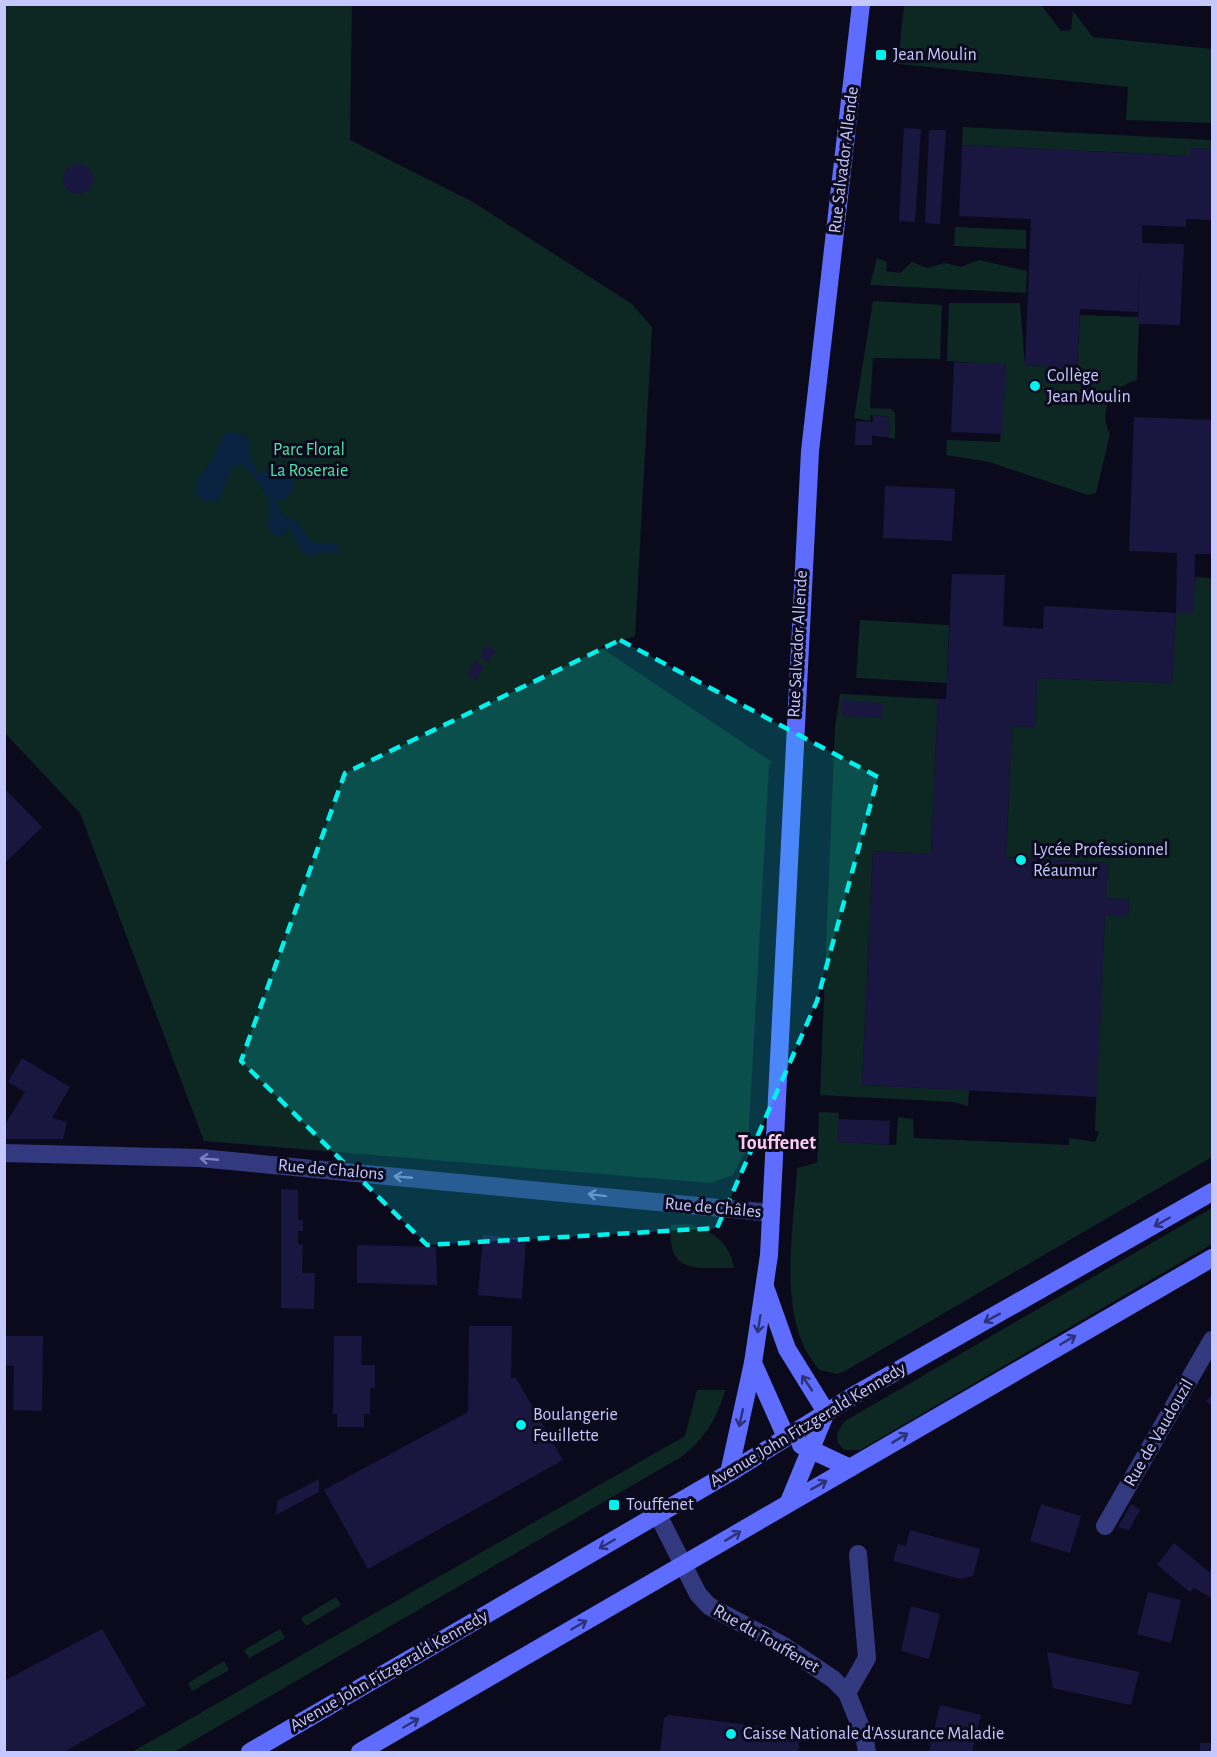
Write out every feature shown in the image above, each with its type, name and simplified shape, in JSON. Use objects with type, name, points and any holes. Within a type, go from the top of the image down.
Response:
[{"type":"main road","name":"Rue Salvador Allende","points":[[729,1473],[753,1363],[765,1286],[771,1212],[810,451],[861,4]]},
{"type":"main road","name":"Avenue John Fitzgerald Kennedy","points":[[250,1752],[658,1515],[826,1412],[1212,1192]]},
{"type":"main road","points":[[360,1752],[1212,1258]]},
{"type":"main road","name":"Rue Salvador Allende","points":[[765,1286],[790,1354],[826,1412]]},
{"type":"main road","points":[[753,1363],[786,1437],[810,1451],[850,1468]]},
{"type":"main road","points":[[789,1502],[826,1412]]},
{"type":"street","name":"Rue de Chalons","points":[[4,1153],[200,1158],[574,1192],[656,1203]]},
{"type":"street","name":"Rue de Châles","points":[[656,1203],[771,1212]]},
{"type":"street","name":"Rue de Vaudouzil","points":[[1105,1526],[1212,1340]]},
{"type":"street","name":"Rue du Touffenet","points":[[658,1515],[682,1566],[698,1594],[709,1606],[784,1646],[832,1678],[847,1693],[864,1735],[867,1752]]},
{"type":"street","points":[[847,1693],[867,1658],[858,1554]]},
{"type":"highlighted area","points":[[620,640],[878,777],[817,1001],[717,1228],[427,1245],[241,1061],[345,773]]},
{"type":"green space","name":"Parc Floral La Roseraie","points":[[5,5],[352,5],[350,140],[473,202],[632,304],[652,327],[635,636],[600,647],[772,762],[769,764],[748,1146],[733,1175],[711,1183],[204,1141],[80,813],[5,733]]},
{"type":"green space","points":[[904,5],[1041,5],[1061,31],[1071,30],[1073,11],[1093,37],[1212,49],[1212,123],[1126,120],[1128,87],[898,64]]},
{"type":"green space","points":[[963,127],[1212,140],[1212,149],[1191,148],[1190,156],[962,145]]},
{"type":"green space","points":[[955,227],[1026,230],[1026,249],[954,246]]},
{"type":"green space","points":[[877,258],[887,262],[886,271],[900,273],[912,262],[927,268],[945,263],[961,267],[979,260],[1027,271],[1026,293],[870,285]]},
{"type":"green space","points":[[873,301],[942,305],[940,359],[873,358],[870,408],[891,409],[895,413],[895,439],[889,438],[890,417],[871,415],[870,421],[854,418]]},
{"type":"green space","points":[[949,303],[1020,303],[1025,365],[1077,368],[1080,315],[1139,317],[1137,380],[1128,383],[1114,393],[1107,408],[1106,425],[1110,434],[1096,493],[1088,495],[989,462],[946,455],[947,440],[1000,442],[1006,365],[947,361]]},
{"type":"green space","points":[[1212,574],[1212,1157],[845,1371],[837,1374],[820,1370],[806,1350],[797,1327],[790,1274],[797,1168],[817,1163],[819,1112],[839,1113],[837,1142],[896,1145],[898,1117],[913,1119],[914,1138],[1069,1145],[1069,1138],[1095,1142],[1099,1132],[1095,1130],[1105,915],[1128,916],[1129,900],[1106,898],[1108,863],[1006,857],[1012,726],[1035,727],[1037,678],[1172,683],[1176,613],[1193,613],[1195,577],[1211,578]]},
{"type":"green space","points":[[860,620],[949,625],[947,683],[856,678]]},
{"type":"green space","points":[[840,694],[938,699],[931,854],[873,851],[862,1085],[969,1090],[968,1106],[953,1102],[820,1095],[835,727]]},
{"type":"green space","points":[[1212,1208],[1212,1244],[860,1450],[845,1450],[838,1443],[837,1433],[845,1421]]},
{"type":"green space","points":[[689,1224],[719,1239],[729,1251],[734,1268],[696,1267],[686,1265],[679,1260],[674,1253],[671,1241],[671,1225]]},
{"type":"green space","points":[[697,1390],[725,1390],[709,1427],[697,1443],[681,1457],[174,1752],[132,1752],[685,1436]]},
{"type":"green space","points":[[336,1597],[341,1605],[306,1626],[301,1618]]},
{"type":"green space","points":[[280,1629],[285,1638],[249,1658],[244,1650]]},
{"type":"green space","points":[[224,1661],[229,1670],[192,1691],[188,1683]]},
{"type":"water","points":[[229,432],[243,434],[250,440],[250,458],[258,474],[276,463],[289,469],[294,480],[294,491],[283,500],[277,500],[281,512],[297,521],[309,540],[314,543],[332,543],[340,547],[338,554],[325,551],[310,556],[303,553],[288,526],[282,537],[274,535],[268,527],[270,501],[254,476],[242,464],[232,468],[219,499],[209,502],[203,500],[196,492],[199,477],[214,458],[222,439]]},
{"type":"building","points":[[904,128],[921,129],[915,222],[899,221]]},
{"type":"building","points":[[929,130],[946,130],[940,224],[925,223]]},
{"type":"building","points":[[962,145],[1190,156],[1190,148],[1212,149],[1212,220],[1186,219],[1186,227],[1142,225],[1142,243],[1184,244],[1180,325],[1138,324],[1140,267],[1138,312],[1080,309],[1077,368],[1025,365],[1031,219],[959,216]]},
{"type":"building","points":[[78,164],[84,165],[92,173],[92,185],[84,193],[78,194],[72,193],[64,185],[63,179],[64,173],[72,165]]},
{"type":"building","points":[[954,362],[1006,364],[1002,434],[951,432]]},
{"type":"building","points":[[873,415],[890,417],[889,437],[872,436],[872,445],[855,445],[856,421],[873,422]]},
{"type":"building","points":[[1134,417],[1212,420],[1212,554],[1195,554],[1194,613],[1176,613],[1177,553],[1129,551]]},
{"type":"building","points":[[885,486],[955,489],[952,541],[883,538]]},
{"type":"building","points":[[952,574],[1005,575],[1003,626],[1043,629],[1044,606],[1176,613],[1172,683],[1037,678],[1035,727],[1012,726],[1006,857],[1108,863],[1106,898],[1129,899],[1128,917],[1105,915],[1097,1097],[862,1085],[873,851],[931,854],[938,699],[946,699]]},
{"type":"building","points":[[487,645],[496,651],[488,662],[480,657]]},
{"type":"building","points":[[475,660],[484,667],[476,681],[467,674]]},
{"type":"building","points":[[842,700],[883,703],[882,718],[842,716]]},
{"type":"building","points":[[4,788],[42,827],[7,861],[4,858]]},
{"type":"building","points":[[22,1058],[70,1087],[52,1118],[67,1122],[63,1139],[4,1139],[4,1126],[25,1092],[8,1082]]},
{"type":"building","points":[[838,1119],[890,1121],[889,1145],[837,1142]]},
{"type":"building","points":[[281,1189],[298,1190],[298,1220],[303,1220],[303,1231],[298,1231],[298,1244],[303,1245],[302,1273],[315,1273],[314,1309],[281,1308]]},
{"type":"building","points":[[483,1235],[526,1238],[522,1299],[478,1295]]},
{"type":"building","points":[[357,1245],[436,1247],[437,1285],[357,1283]]},
{"type":"building","points":[[469,1326],[512,1326],[511,1378],[516,1378],[563,1460],[368,1569],[324,1490],[468,1412]]},
{"type":"building","points":[[4,1336],[43,1336],[42,1411],[13,1410],[14,1366],[4,1365]]},
{"type":"building","points":[[334,1336],[362,1336],[361,1365],[375,1365],[375,1388],[370,1388],[370,1414],[364,1414],[364,1427],[337,1427],[337,1414],[333,1414]]},
{"type":"building","points":[[1212,1393],[1212,1406],[1206,1402]]},
{"type":"building","points":[[319,1479],[319,1492],[276,1515],[277,1501]]},
{"type":"building","points":[[1041,1504],[1081,1516],[1070,1553],[1030,1541]]},
{"type":"building","points":[[1131,1504],[1140,1510],[1129,1530],[1118,1527]]},
{"type":"building","points":[[910,1530],[980,1549],[973,1576],[960,1579],[893,1561],[898,1544],[906,1546]]},
{"type":"building","points":[[1174,1543],[1209,1572],[1212,1568],[1212,1598],[1194,1588],[1190,1592],[1157,1565]]},
{"type":"building","points":[[1148,1592],[1181,1600],[1171,1643],[1137,1634]]},
{"type":"building","points":[[911,1606],[940,1614],[929,1659],[901,1651]]},
{"type":"building","points":[[102,1629],[146,1705],[64,1752],[4,1752],[4,1681]]},
{"type":"building","points":[[1047,1652],[1139,1672],[1131,1705],[1053,1688]]},
{"type":"building","points":[[940,1705],[981,1715],[972,1752],[929,1752]]},
{"type":"building","name":"Caisse Nationale d'Assurance Maladie","points":[[668,1715],[798,1731],[800,1734],[798,1752],[660,1752],[664,1719]]},
{"type":"building","points":[[1200,1743],[1212,1743],[1212,1752],[1200,1752]]},
{"type":"place","name":"Jean Moulin","points":[[881,55]]},
{"type":"place","name":"Collège Jean Moulin","points":[[1035,386]]},
{"type":"place","name":"Lycée Professionnel Réaumur","points":[[1021,860]]},
{"type":"place","name":"Boulangerie Feuillette","points":[[521,1425]]},
{"type":"place","name":"Touffenet","points":[[614,1505]]},
{"type":"place","name":"Caisse Nationale d'Assurance Maladie","points":[[731,1734]]},
{"type":"district","name":"Touffenet","points":[[777,1143]]}]
